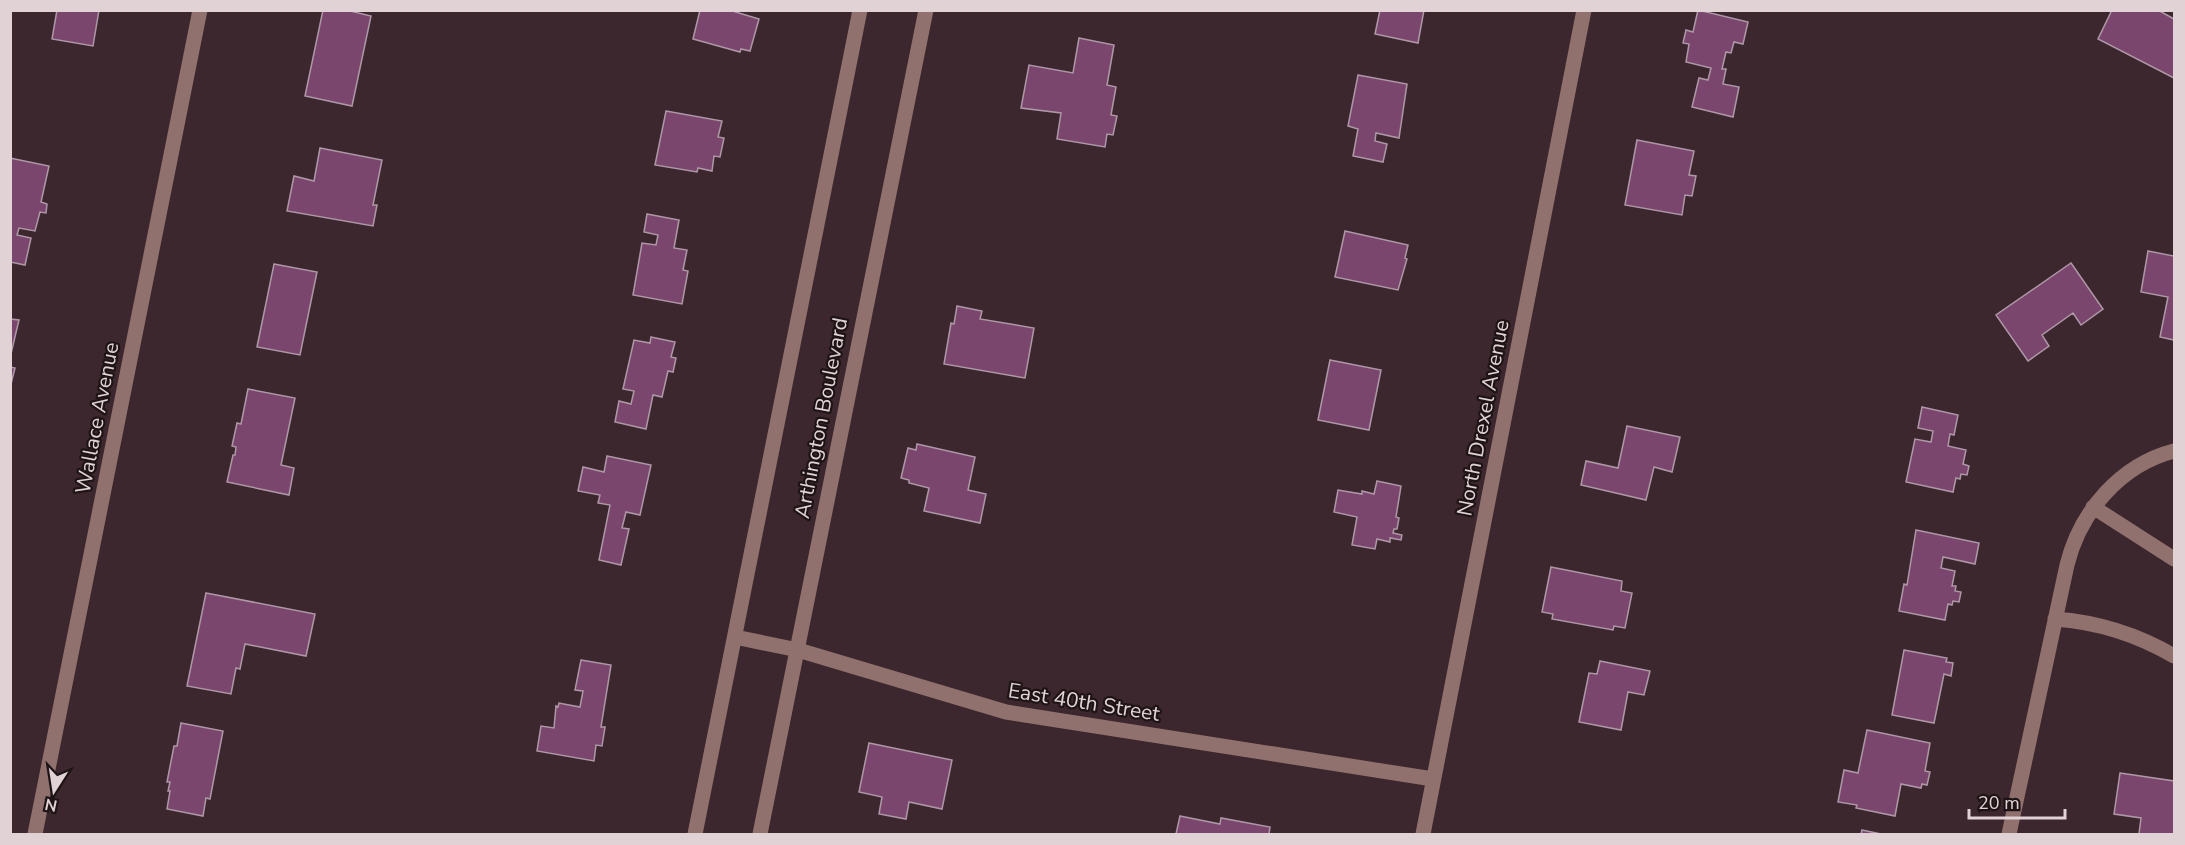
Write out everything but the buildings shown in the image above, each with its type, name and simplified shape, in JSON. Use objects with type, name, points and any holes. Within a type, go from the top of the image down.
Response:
[{"type":"street","name":"Wallace Avenue","points":[[34,834],[200,10]]},
{"type":"street","name":"Arthington Boulevard","points":[[695,834],[860,10]]},
{"type":"street","name":"Arthington Boulevard","points":[[760,834],[926,10]]},
{"type":"street","name":"North Drexel Avenue","points":[[1423,834],[1584,10]]},
{"type":"street","points":[[2009,834],[2055,619],[2072,547],[2079,529],[2093,507],[2114,485],[2139,466],[2175,452]]},
{"type":"street","points":[[2093,507],[2175,559]]},
{"type":"street","points":[[2055,619],[2071,620],[2115,630],[2175,656]]},
{"type":"street","name":"East 40th Street","points":[[735,638],[798,650],[1006,712],[1433,779]]}]
